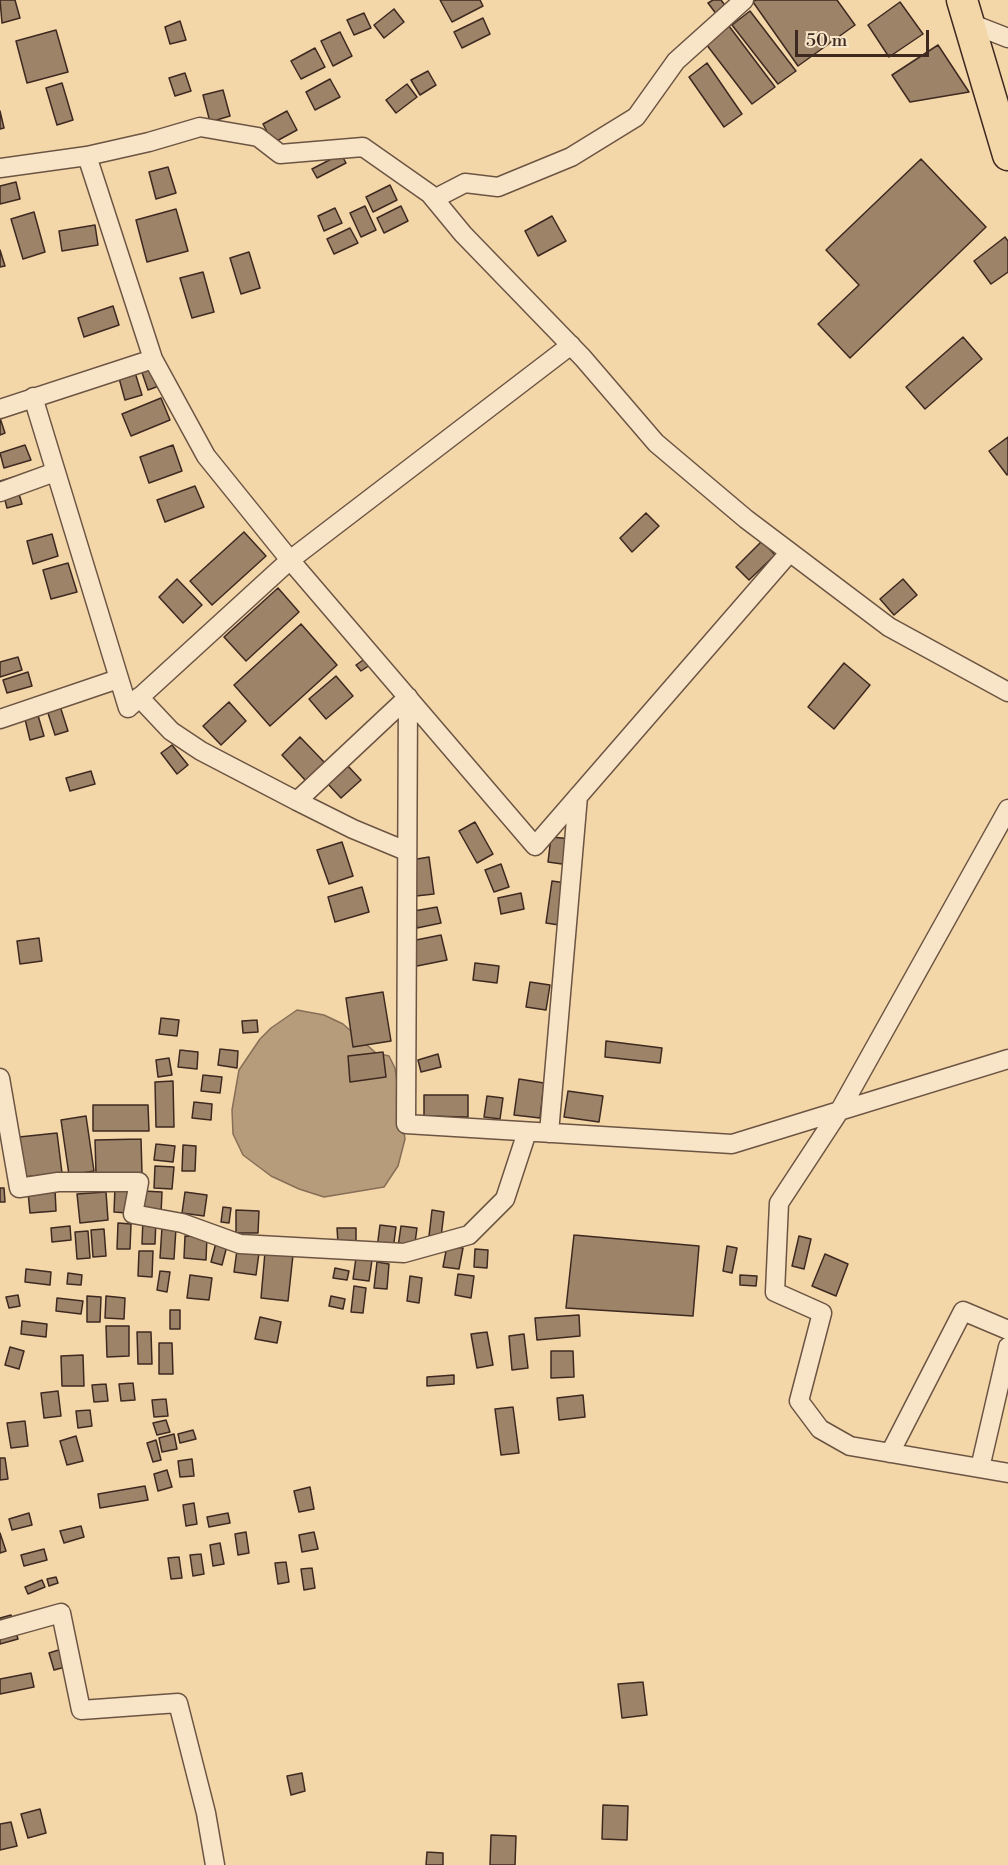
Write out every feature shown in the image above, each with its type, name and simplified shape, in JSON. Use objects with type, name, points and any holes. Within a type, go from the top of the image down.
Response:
[{"type":"main road","points":[[964,11],[1008,155]]},
{"type":"street","points":[[434,200],[465,183],[498,187],[571,157],[636,117],[676,61],[744,0]]},
{"type":"street","points":[[964,11],[1008,38]]},
{"type":"street","points":[[0,168],[87,156],[149,142],[200,126],[258,137],[280,154],[363,147],[430,194],[463,234],[571,345],[656,443],[746,519],[889,627],[1008,692]]},
{"type":"street","points":[[87,156],[153,359],[206,456],[290,560],[535,846],[790,552]]},
{"type":"street","points":[[33,397],[128,708],[290,560],[571,345]]},
{"type":"street","points":[[0,409],[153,359]]},
{"type":"street","points":[[0,492],[55,472]]},
{"type":"street","points":[[0,719],[118,679]]},
{"type":"street","points":[[140,697],[171,731],[201,751],[353,829],[406,851]]},
{"type":"street","points":[[297,801],[408,697]]},
{"type":"street","points":[[408,697],[406,1124],[732,1144],[1008,1059]]},
{"type":"street","points":[[549,1133],[578,796]]},
{"type":"street","points":[[1008,809],[840,1110],[779,1203],[775,1293],[822,1313],[799,1401],[820,1429],[850,1446],[1008,1473]]},
{"type":"street","points":[[0,1078],[19,1188],[58,1182],[140,1182],[133,1214],[182,1223],[240,1244],[404,1253],[469,1235],[505,1198],[527,1131]]},
{"type":"street","points":[[890,1453],[963,1311],[1008,1330]]},
{"type":"street","points":[[980,1468],[1008,1347]]},
{"type":"street","points":[[0,1630],[61,1613],[81,1710],[178,1702],[206,1813],[215,1865]]},
{"type":"shaded area","points":[[297,1010],[324,1015],[343,1024],[376,1053],[389,1056],[395,1068],[405,1139],[398,1166],[384,1187],[324,1197],[271,1176],[243,1155],[233,1134],[232,1110],[239,1070],[260,1039],[271,1028]]},
{"type":"building","points":[[0,0],[15,0],[20,18],[2,23]]},
{"type":"building","points":[[440,0],[480,0],[483,6],[452,22]]},
{"type":"building","points":[[721,0],[727,8],[717,15],[708,3]]},
{"type":"building","points":[[756,0],[837,0],[855,25],[798,66],[753,2]]},
{"type":"building","points":[[900,2],[923,34],[889,57],[868,25]]},
{"type":"building","points":[[394,9],[404,22],[384,38],[374,25]]},
{"type":"building","points":[[750,11],[796,71],[778,84],[732,25]]},
{"type":"building","points":[[364,13],[371,28],[354,35],[347,20]]},
{"type":"building","points":[[483,18],[490,34],[462,48],[454,32]]},
{"type":"building","points":[[180,21],[186,40],[170,44],[165,27]]},
{"type":"building","points":[[729,26],[775,87],[752,104],[706,44]]},
{"type":"building","points":[[56,30],[68,72],[27,83],[16,41]]},
{"type":"building","points":[[340,32],[352,56],[333,66],[321,41]]},
{"type":"building","points":[[938,45],[969,92],[910,102],[892,75]]},
{"type":"building","points":[[315,48],[325,67],[301,79],[291,61]]},
{"type":"building","points":[[707,63],[742,114],[724,127],[689,77]]},
{"type":"building","points":[[428,71],[436,85],[420,95],[411,80]]},
{"type":"building","points":[[185,73],[191,91],[175,96],[169,78]]},
{"type":"building","points":[[330,79],[340,97],[315,110],[306,92]]},
{"type":"building","points":[[62,83],[73,120],[57,125],[46,88]]},
{"type":"building","points":[[407,84],[417,97],[396,113],[386,100]]},
{"type":"building","points":[[223,90],[230,116],[210,122],[203,95]]},
{"type":"building","points":[[0,111],[4,128],[0,129]]},
{"type":"building","points":[[287,111],[297,130],[273,143],[263,124]]},
{"type":"building","points":[[341,154],[346,163],[317,178],[312,169]]},
{"type":"building","points":[[921,159],[986,227],[850,358],[818,324],[859,285],[826,250]]},
{"type":"building","points":[[168,167],[176,193],[156,199],[149,172]]},
{"type":"building","points":[[16,182],[20,199],[0,204],[0,186]]},
{"type":"building","points":[[390,185],[397,200],[373,212],[366,197]]},
{"type":"building","points":[[365,206],[376,230],[361,237],[350,213]]},
{"type":"building","points":[[401,206],[408,221],[384,233],[377,218]]},
{"type":"building","points":[[335,208],[342,223],[324,231],[318,216]]},
{"type":"building","points":[[176,209],[188,251],[147,262],[136,220]]},
{"type":"building","points":[[34,212],[45,252],[23,259],[11,219]]},
{"type":"building","points":[[552,216],[566,241],[538,256],[525,231]]},
{"type":"building","points":[[95,225],[98,245],[62,251],[59,231]]},
{"type":"building","points":[[350,228],[358,243],[334,254],[327,239]]},
{"type":"building","points":[[1005,237],[1008,241],[1008,272],[991,284],[974,261]]},
{"type":"building","points":[[0,250],[5,266],[0,267]]},
{"type":"building","points":[[249,252],[260,288],[241,294],[230,258]]},
{"type":"building","points":[[203,272],[214,312],[192,318],[180,278]]},
{"type":"building","points":[[113,306],[119,325],[84,337],[78,318]]},
{"type":"building","points":[[963,337],[982,359],[925,409],[906,387]]},
{"type":"building","points":[[161,354],[170,382],[148,390],[138,361]]},
{"type":"building","points":[[133,366],[142,395],[125,400],[117,371]]},
{"type":"building","points":[[161,398],[170,420],[131,436],[122,414]]},
{"type":"building","points":[[0,418],[5,433],[0,435]]},
{"type":"building","points":[[1008,437],[1008,474],[1007,475],[989,451]]},
{"type":"building","points":[[25,445],[31,460],[4,468],[0,453]]},
{"type":"building","points":[[173,445],[182,471],[149,483],[140,457]]},
{"type":"building","points":[[14,477],[22,504],[7,508],[0,481]]},
{"type":"building","points":[[195,486],[204,507],[165,522],[157,500]]},
{"type":"building","points":[[646,513],[659,526],[632,552],[620,538]]},
{"type":"building","points":[[244,532],[266,556],[212,605],[190,581]]},
{"type":"building","points":[[52,534],[58,556],[33,564],[27,541]]},
{"type":"building","points":[[762,541],[775,555],[749,580],[736,567]]},
{"type":"building","points":[[68,563],[77,592],[51,599],[43,570]]},
{"type":"building","points":[[177,579],[202,605],[183,623],[159,597]]},
{"type":"building","points":[[903,579],[917,595],[894,615],[880,599]]},
{"type":"building","points":[[278,588],[299,612],[246,661],[224,637]]},
{"type":"building","points":[[301,624],[337,665],[270,726],[234,685]]},
{"type":"building","points":[[369,656],[373,663],[361,671],[356,665]]},
{"type":"building","points":[[18,657],[22,670],[0,677],[0,662]]},
{"type":"building","points":[[844,663],[870,685],[834,729],[808,707]]},
{"type":"building","points":[[28,672],[32,686],[7,693],[3,680]]},
{"type":"building","points":[[336,676],[353,696],[326,719],[309,699]]},
{"type":"building","points":[[229,702],[246,721],[221,745],[203,726]]},
{"type":"building","points":[[60,706],[68,731],[55,735],[47,710]]},
{"type":"building","points":[[37,712],[44,736],[30,740],[24,715]]},
{"type":"building","points":[[300,737],[325,763],[306,781],[282,755]]},
{"type":"building","points":[[172,745],[188,765],[177,774],[161,753]]},
{"type":"building","points":[[347,765],[361,780],[341,798],[327,783]]},
{"type":"building","points":[[91,771],[95,784],[70,791],[66,778]]},
{"type":"building","points":[[475,822],[493,854],[477,863],[459,831]]},
{"type":"building","points":[[551,837],[572,839],[569,865],[548,862]]},
{"type":"building","points":[[342,842],[353,876],[329,884],[317,850]]},
{"type":"building","points":[[429,857],[434,894],[416,896],[411,860]]},
{"type":"building","points":[[501,864],[509,887],[494,892],[485,870]]},
{"type":"building","points":[[552,881],[566,883],[559,925],[546,923]]},
{"type":"building","points":[[362,887],[369,912],[335,922],[328,897]]},
{"type":"building","points":[[521,893],[524,909],[501,914],[498,898]]},
{"type":"building","points":[[437,907],[441,923],[417,928],[414,911]]},
{"type":"building","points":[[441,935],[447,960],[412,967],[411,941]]},
{"type":"building","points":[[39,938],[42,961],[20,964],[17,941]]},
{"type":"building","points":[[475,963],[499,966],[497,983],[473,980]]},
{"type":"building","points":[[530,982],[550,985],[546,1010],[526,1007]]},
{"type":"building","points":[[383,992],[391,1041],[353,1047],[346,998]]},
{"type":"building","points":[[161,1018],[179,1020],[177,1036],[159,1034]]},
{"type":"building","points":[[257,1020],[258,1032],[243,1033],[242,1021]]},
{"type":"building","points":[[606,1041],[662,1048],[660,1063],[605,1057]]},
{"type":"building","points":[[220,1049],[238,1051],[237,1068],[218,1065]]},
{"type":"building","points":[[180,1050],[198,1052],[197,1069],[178,1067]]},
{"type":"building","points":[[383,1052],[386,1077],[350,1082],[348,1056]]},
{"type":"building","points":[[438,1054],[441,1067],[421,1072],[418,1060]]},
{"type":"building","points":[[169,1058],[172,1075],[158,1077],[156,1060]]},
{"type":"building","points":[[203,1075],[222,1077],[220,1093],[201,1091]]},
{"type":"building","points":[[519,1079],[544,1083],[540,1118],[514,1115]]},
{"type":"building","points":[[173,1081],[174,1127],[156,1127],[155,1082]]},
{"type":"building","points":[[568,1091],[603,1096],[599,1122],[564,1117]]},
{"type":"building","points":[[424,1095],[468,1095],[468,1117],[424,1116]]},
{"type":"building","points":[[487,1096],[503,1098],[500,1119],[484,1117]]},
{"type":"building","points":[[194,1102],[212,1104],[211,1120],[192,1118]]},
{"type":"building","points":[[93,1105],[148,1105],[149,1131],[93,1131]]},
{"type":"building","points":[[86,1116],[94,1171],[69,1175],[61,1120]]},
{"type":"building","points":[[57,1133],[62,1173],[24,1177],[19,1137]]},
{"type":"building","points":[[141,1139],[142,1173],[96,1174],[95,1140]]},
{"type":"building","points":[[156,1144],[175,1146],[173,1162],[154,1160]]},
{"type":"building","points":[[183,1145],[196,1146],[195,1171],[182,1171]]},
{"type":"building","points":[[155,1166],[174,1167],[172,1189],[154,1188]]},
{"type":"building","points":[[115,1187],[128,1187],[127,1213],[114,1212]]},
{"type":"building","points":[[0,1188],[4,1188],[5,1202],[0,1202]]},
{"type":"building","points":[[55,1189],[56,1211],[30,1213],[28,1192]]},
{"type":"building","points":[[143,1191],[162,1192],[161,1214],[142,1213]]},
{"type":"building","points":[[106,1192],[108,1220],[80,1223],[77,1194]]},
{"type":"building","points":[[185,1192],[207,1195],[204,1216],[182,1213]]},
{"type":"building","points":[[223,1207],[231,1208],[229,1223],[221,1222]]},
{"type":"building","points":[[236,1210],[259,1211],[258,1233],[236,1233]]},
{"type":"building","points":[[432,1210],[444,1212],[441,1237],[429,1236]]},
{"type":"building","points":[[143,1218],[156,1219],[155,1244],[142,1244]]},
{"type":"building","points":[[118,1223],[131,1224],[130,1249],[117,1249]]},
{"type":"building","points":[[380,1225],[396,1227],[393,1250],[377,1248]]},
{"type":"building","points":[[70,1226],[71,1240],[52,1242],[51,1228]]},
{"type":"building","points":[[401,1226],[417,1228],[414,1250],[398,1247]]},
{"type":"building","points":[[162,1227],[176,1228],[174,1259],[160,1258]]},
{"type":"building","points":[[337,1228],[356,1228],[356,1243],[338,1243]]},
{"type":"building","points":[[104,1229],[106,1256],[93,1257],[91,1230]]},
{"type":"building","points":[[88,1231],[90,1258],[77,1259],[75,1232]]},
{"type":"building","points":[[218,1235],[229,1238],[222,1265],[211,1262]]},
{"type":"building","points":[[574,1235],[699,1246],[693,1316],[566,1308]]},
{"type":"building","points":[[185,1236],[207,1237],[206,1260],[184,1258]]},
{"type":"building","points":[[799,1236],[811,1239],[804,1269],[792,1266]]},
{"type":"building","points":[[447,1246],[463,1248],[459,1269],[443,1267]]},
{"type":"building","points":[[727,1246],[737,1248],[732,1273],[723,1271]]},
{"type":"building","points":[[475,1249],[488,1250],[487,1268],[474,1267]]},
{"type":"building","points":[[237,1250],[259,1253],[256,1275],[234,1272]]},
{"type":"building","points":[[139,1251],[153,1251],[152,1277],[138,1276]]},
{"type":"building","points":[[265,1252],[293,1255],[288,1301],[261,1298]]},
{"type":"building","points":[[825,1254],[848,1264],[836,1296],[812,1286]]},
{"type":"building","points":[[356,1258],[372,1260],[369,1281],[353,1279]]},
{"type":"building","points":[[377,1262],[389,1264],[387,1289],[374,1288]]},
{"type":"building","points":[[335,1268],[349,1271],[347,1280],[333,1278]]},
{"type":"building","points":[[26,1269],[51,1272],[50,1285],[25,1282]]},
{"type":"building","points":[[160,1271],[170,1272],[167,1292],[157,1290]]},
{"type":"building","points":[[68,1273],[82,1275],[81,1285],[67,1284]]},
{"type":"building","points":[[458,1274],[474,1276],[471,1298],[455,1295]]},
{"type":"building","points":[[190,1275],[212,1278],[209,1300],[187,1298]]},
{"type":"building","points":[[740,1275],[757,1276],[756,1286],[740,1285]]},
{"type":"building","points":[[410,1276],[422,1278],[419,1303],[407,1301]]},
{"type":"building","points":[[354,1286],[366,1288],[363,1313],[351,1312]]},
{"type":"building","points":[[18,1295],[20,1306],[9,1308],[6,1297]]},
{"type":"building","points":[[87,1296],[101,1297],[100,1322],[87,1322]]},
{"type":"building","points":[[106,1296],[125,1298],[124,1319],[105,1318]]},
{"type":"building","points":[[331,1296],[345,1299],[343,1309],[329,1306]]},
{"type":"building","points":[[57,1298],[83,1301],[81,1314],[56,1311]]},
{"type":"building","points":[[170,1310],[180,1310],[180,1329],[170,1329]]},
{"type":"building","points":[[579,1315],[580,1336],[537,1340],[535,1318]]},
{"type":"building","points":[[260,1317],[281,1322],[277,1343],[255,1339]]},
{"type":"building","points":[[22,1321],[47,1324],[46,1337],[21,1334]]},
{"type":"building","points":[[106,1326],[129,1326],[129,1356],[107,1357]]},
{"type":"building","points":[[137,1332],[151,1332],[152,1364],[138,1364]]},
{"type":"building","points":[[487,1332],[493,1365],[477,1368],[471,1334]]},
{"type":"building","points":[[524,1334],[528,1368],[512,1370],[509,1336]]},
{"type":"building","points":[[159,1343],[172,1343],[173,1374],[159,1374]]},
{"type":"building","points":[[10,1347],[24,1351],[19,1369],[5,1365]]},
{"type":"building","points":[[551,1351],[573,1351],[574,1377],[551,1378]]},
{"type":"building","points":[[83,1355],[84,1386],[62,1386],[61,1356]]},
{"type":"building","points":[[454,1375],[454,1384],[427,1386],[427,1377]]},
{"type":"building","points":[[133,1383],[135,1400],[121,1401],[119,1384]]},
{"type":"building","points":[[106,1384],[108,1401],[94,1402],[92,1385]]},
{"type":"building","points":[[58,1391],[61,1416],[44,1418],[41,1393]]},
{"type":"building","points":[[583,1395],[585,1417],[559,1420],[557,1398]]},
{"type":"building","points":[[166,1399],[168,1416],[154,1417],[152,1400]]},
{"type":"building","points":[[513,1407],[519,1453],[501,1455],[495,1409]]},
{"type":"building","points":[[90,1410],[92,1426],[78,1428],[76,1411]]},
{"type":"building","points":[[166,1420],[170,1432],[157,1435],[153,1423]]},
{"type":"building","points":[[25,1421],[28,1446],[11,1448],[7,1423]]},
{"type":"building","points":[[193,1430],[196,1439],[180,1443],[178,1434]]},
{"type":"building","points":[[174,1434],[177,1449],[162,1452],[159,1438]]},
{"type":"building","points":[[76,1436],[83,1461],[67,1465],[60,1441]]},
{"type":"building","points":[[156,1440],[161,1460],[153,1462],[147,1443]]},
{"type":"building","points":[[0,1458],[5,1458],[8,1479],[0,1480]]},
{"type":"building","points":[[192,1459],[194,1476],[180,1477],[178,1461]]},
{"type":"building","points":[[167,1470],[172,1487],[158,1491],[154,1474]]},
{"type":"building","points":[[145,1486],[148,1500],[100,1508],[98,1494]]},
{"type":"building","points":[[310,1487],[314,1509],[299,1512],[294,1491]]},
{"type":"building","points":[[194,1503],[197,1524],[186,1526],[183,1505]]},
{"type":"building","points":[[29,1513],[32,1525],[12,1530],[9,1519]]},
{"type":"building","points":[[228,1513],[230,1523],[209,1527],[207,1517]]},
{"type":"building","points":[[81,1526],[84,1537],[64,1543],[60,1531]]},
{"type":"building","points":[[246,1532],[249,1553],[238,1555],[235,1534]]},
{"type":"building","points":[[314,1532],[318,1549],[302,1552],[299,1535]]},
{"type":"building","points":[[0,1533],[6,1551],[0,1553]]},
{"type":"building","points":[[220,1543],[224,1564],[213,1566],[210,1545]]},
{"type":"building","points":[[44,1549],[47,1560],[24,1566],[21,1555]]},
{"type":"building","points":[[201,1554],[204,1574],[193,1576],[190,1555]]},
{"type":"building","points":[[179,1557],[182,1578],[171,1579],[168,1558]]},
{"type":"building","points":[[286,1562],[289,1582],[278,1584],[275,1563]]},
{"type":"building","points":[[312,1568],[315,1588],[304,1590],[301,1569]]},
{"type":"building","points":[[56,1577],[58,1583],[49,1586],[47,1579]]},
{"type":"building","points":[[42,1580],[45,1587],[28,1594],[25,1587]]},
{"type":"building","points":[[11,1615],[18,1639],[0,1644],[0,1618]]},
{"type":"building","points":[[68,1647],[73,1665],[54,1670],[49,1653]]},
{"type":"building","points":[[31,1673],[34,1687],[0,1694],[0,1679]]},
{"type":"building","points":[[643,1682],[647,1715],[622,1718],[618,1684]]},
{"type":"building","points":[[302,1773],[305,1791],[291,1795],[287,1776]]},
{"type":"building","points":[[603,1805],[628,1806],[627,1840],[602,1839]]},
{"type":"building","points":[[40,1809],[46,1833],[28,1838],[21,1814]]},
{"type":"building","points":[[11,1822],[17,1846],[0,1850],[0,1824]]},
{"type":"building","points":[[491,1835],[516,1836],[515,1865],[490,1865]]},
{"type":"building","points":[[427,1852],[443,1853],[443,1865],[426,1865]]}]
